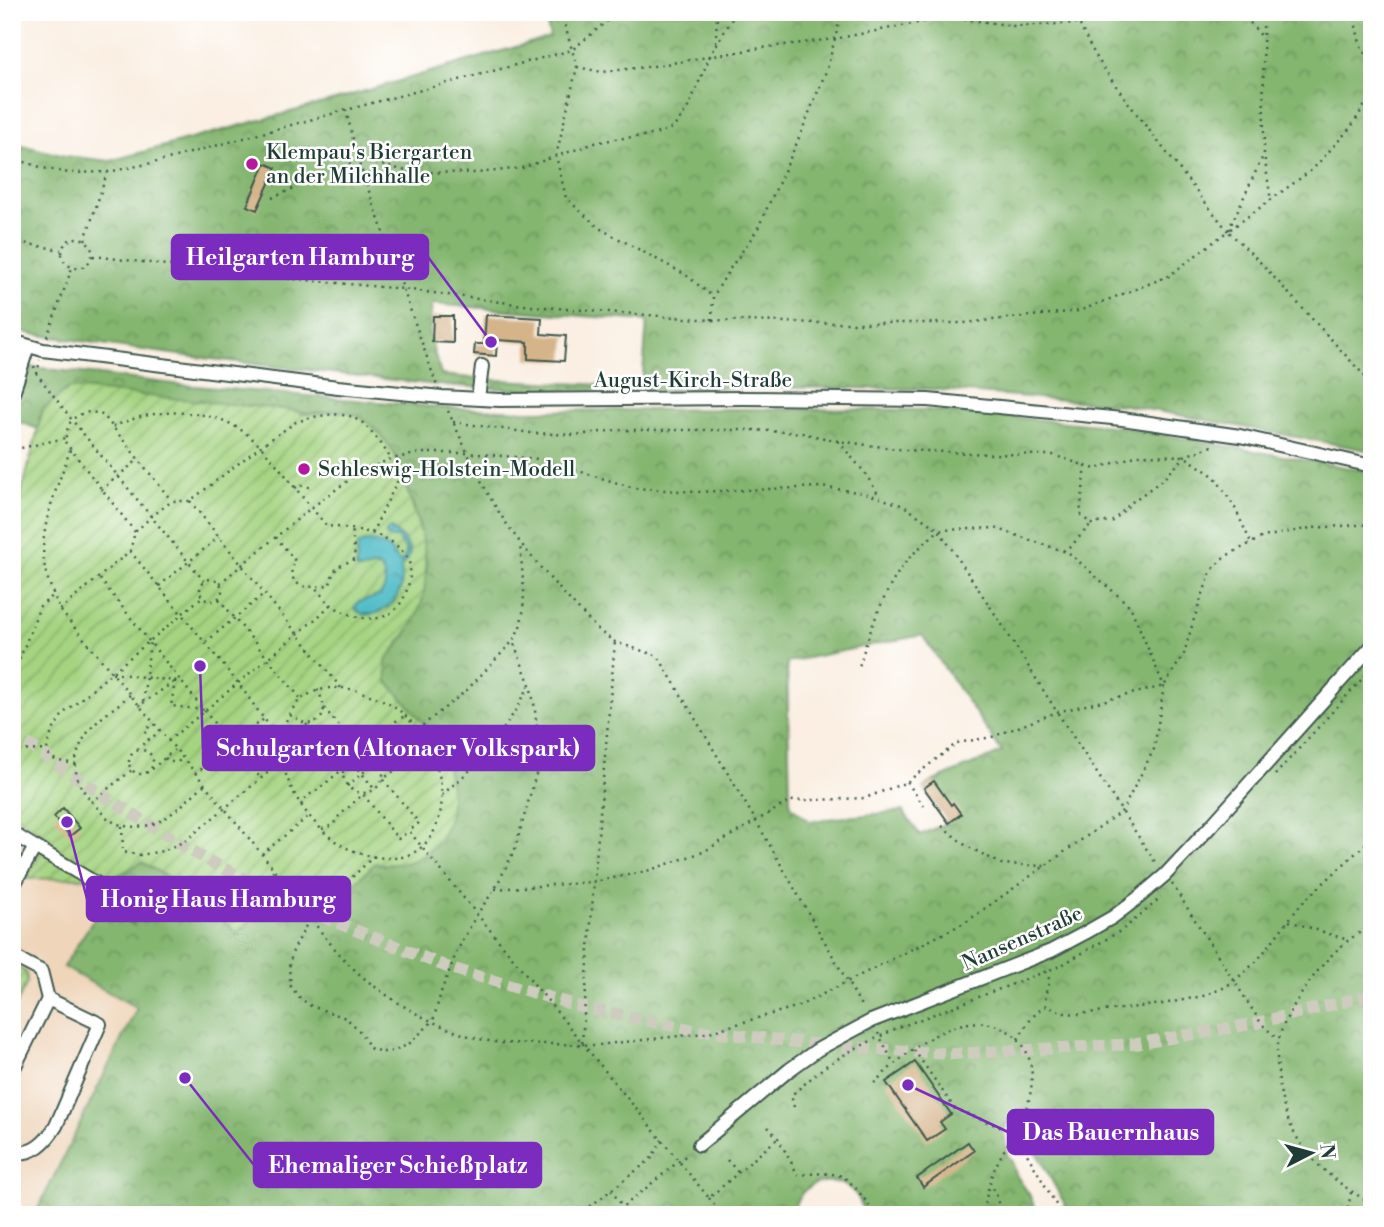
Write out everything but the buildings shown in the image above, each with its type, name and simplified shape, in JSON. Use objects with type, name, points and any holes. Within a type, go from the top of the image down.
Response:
[{"type":"street","name":"August-Kirch-Straße","points":[[12,341],[43,350],[325,386],[442,397],[928,400],[1122,419],[1240,436],[1372,466]]},
{"type":"street","points":[[12,396],[28,346]]},
{"type":"street","points":[[478,399],[482,366]]},
{"type":"street","name":"Nansenstraße","points":[[699,1145],[817,1050],[871,1021],[1051,951],[1113,916],[1165,875],[1372,646]]},
{"type":"street","points":[[12,834],[114,894]]},
{"type":"street","points":[[12,887],[35,847]]},
{"type":"street","points":[[12,956],[40,971],[48,999],[12,1072]]},
{"type":"street","points":[[12,1152],[27,1153],[48,1139],[100,1024],[48,999]]},
{"type":"path","points":[[561,12],[577,68],[556,156],[566,198],[599,228],[686,275],[713,297]]},
{"type":"path","points":[[12,156],[43,168],[69,173],[108,172],[157,162],[572,50],[618,12]]},
{"type":"path","points":[[716,45],[717,12]]},
{"type":"path","points":[[272,198],[358,160],[412,172],[477,173],[522,167],[595,143],[652,135],[673,128],[687,110],[710,56],[736,12]]},
{"type":"path","points":[[712,320],[713,297],[757,230],[796,145],[827,69],[842,12]]},
{"type":"path","points":[[1075,12],[1105,73],[1228,231],[1261,262],[1372,384]]},
{"type":"path","points":[[577,68],[602,72],[654,66],[834,39],[949,17],[1015,26],[1079,23],[1153,12]]},
{"type":"path","points":[[1241,12],[1263,38]]},
{"type":"path","points":[[1262,12],[1264,154],[1271,201]]},
{"type":"path","points":[[1353,12],[1360,44],[1372,67]]},
{"type":"path","points":[[93,256],[239,274],[403,289],[531,306],[712,320],[820,324],[964,323],[1079,311],[1169,276],[1271,201],[1314,169],[1351,127],[1372,94]]},
{"type":"path","points":[[346,110],[358,160],[442,397],[482,484],[520,543],[599,631],[615,642],[658,656],[865,1013]]},
{"type":"path","points":[[1228,231],[1264,154]]},
{"type":"path","points":[[85,240],[108,172]]},
{"type":"path","points":[[75,238],[85,240],[92,249],[93,256],[89,264],[72,268],[63,258],[62,251],[66,242],[75,238]]},
{"type":"path","points":[[12,241],[62,251]]},
{"type":"path","points":[[37,374],[72,268]]},
{"type":"path","points":[[28,346],[37,374],[204,581]]},
{"type":"path","points":[[135,532],[65,443],[65,433],[72,420],[87,412],[98,412],[104,416],[172,501]]},
{"type":"path","points":[[113,427],[125,421],[159,413],[200,414],[233,425],[261,446],[327,526],[352,528],[383,538],[407,557],[411,569],[406,593],[398,608],[387,616],[378,618],[358,618],[331,604],[314,586]]},
{"type":"path","points":[[60,610],[130,551],[135,532],[151,517],[172,501],[190,501],[296,422],[334,414],[350,416],[363,423],[391,459]]},
{"type":"path","points":[[453,422],[531,433],[577,435],[617,430],[754,430],[802,433],[905,450],[1053,455],[1095,469],[1138,454],[1184,456],[1218,444]]},
{"type":"path","points":[[12,472],[17,449],[65,438]]},
{"type":"path","points":[[838,441],[865,472],[881,498]]},
{"type":"path","points":[[70,450],[52,501],[44,549],[45,568],[60,610],[274,870],[310,918],[363,977],[395,1000],[433,1021],[466,1036],[502,1044],[598,1045],[706,1034],[799,1006],[966,922],[1122,811],[1154,749],[1164,686],[1184,654],[1211,571],[1223,557],[1263,537],[1311,528],[1372,524]]},
{"type":"path","points":[[220,583],[361,471],[399,457],[444,452],[539,459],[634,488],[696,492],[821,487],[865,493],[904,506],[939,530],[1056,712],[1176,890],[1233,982],[1261,1023],[1278,1040]]},
{"type":"path","points":[[1063,551],[1091,524],[1113,521],[1132,502],[1162,480],[1184,456]]},
{"type":"path","points":[[1184,456],[1215,477],[1235,508],[1251,543]]},
{"type":"path","points":[[372,533],[397,482],[399,457]]},
{"type":"path","points":[[102,490],[139,459]]},
{"type":"path","points":[[1086,466],[1080,514],[1091,524]]},
{"type":"path","points":[[295,488],[299,485],[313,488]]},
{"type":"path","points":[[190,501],[341,688]]},
{"type":"path","points":[[276,537],[296,562],[291,573],[295,581],[303,586],[330,585],[337,567],[355,559],[352,528]]},
{"type":"path","points":[[859,667],[864,647],[886,594],[908,559],[939,530],[995,528],[1069,553],[1130,606],[1164,686]]},
{"type":"path","points":[[159,586],[219,537]]},
{"type":"path","points":[[417,730],[467,690],[513,641],[523,613],[520,543]]},
{"type":"path","points":[[130,551],[281,738]]},
{"type":"path","points":[[99,578],[222,733]]},
{"type":"path","points":[[212,579],[220,583],[222,591],[219,599],[210,601],[202,597],[200,589],[204,581],[212,579]]},
{"type":"path","points":[[205,643],[265,593]]},
{"type":"path","points":[[12,678],[40,606],[54,595]]},
{"type":"path","points":[[76,764],[55,760],[47,750],[52,733],[64,713],[202,597]]},
{"type":"path","points":[[219,599],[301,699]]},
{"type":"path","points":[[168,741],[331,604]]},
{"type":"path","points":[[374,856],[310,918],[292,953],[289,968],[291,987],[300,998],[311,1006],[346,1018],[358,1029],[371,1049],[383,1052],[394,1051],[409,1044],[433,1021],[457,951],[477,914],[495,889],[515,849],[536,774],[537,727],[530,684],[513,641]]},
{"type":"path","points":[[143,703],[150,642]]},
{"type":"path","points":[[582,1044],[615,642]]},
{"type":"path","points":[[1275,776],[1372,668]]},
{"type":"path","points":[[112,673],[175,681]]},
{"type":"path","points":[[139,706],[179,678]]},
{"type":"path","points":[[175,681],[171,706],[206,710]]},
{"type":"path","points":[[442,795],[486,756],[530,684]]},
{"type":"path","points":[[495,889],[594,882],[647,871],[703,852],[790,801],[865,798],[907,782],[957,743],[992,737],[1056,712],[1164,686]]},
{"type":"path","points":[[341,688],[375,697],[394,706],[417,730],[433,758],[442,795],[439,820],[432,836],[423,847],[410,855],[397,858],[374,856],[331,838],[309,816],[290,785],[282,761],[281,738],[289,714],[294,705],[317,689],[341,688]]},
{"type":"path","points":[[306,724],[318,720],[324,713],[324,702],[317,689]]},
{"type":"path","points":[[130,695],[95,723],[78,750],[76,776],[80,788],[91,802],[107,818],[122,826],[142,826],[159,821],[204,785]]},
{"type":"path","points":[[289,714],[306,724],[342,769],[347,786],[363,794],[398,839],[419,823],[383,779],[382,766],[378,760],[361,752],[324,708]]},
{"type":"path","points":[[302,805],[307,796],[342,769],[350,758],[405,716]]},
{"type":"path","points":[[244,734],[264,719]]},
{"type":"path","points":[[149,740],[145,732],[153,723]]},
{"type":"path","points":[[235,729],[244,734],[249,746],[243,759],[229,762],[219,756],[216,745],[222,733],[235,729]]},
{"type":"path","points":[[160,731],[129,758],[132,770],[140,774],[150,771],[175,750]]},
{"type":"path","points":[[12,736],[17,746],[12,762]]},
{"type":"path","points":[[322,830],[333,825],[363,794],[375,790],[383,779],[426,745]]},
{"type":"path","points":[[134,752],[140,749],[151,754],[153,764],[150,771]]},
{"type":"path","points":[[14,751],[47,750]]},
{"type":"path","points":[[195,774],[219,756]]},
{"type":"path","points":[[165,758],[171,762],[182,758]]},
{"type":"path","points":[[350,758],[375,790]]},
{"type":"path","points":[[243,759],[260,778]]},
{"type":"path","points":[[347,786],[378,760]]},
{"type":"path","points":[[122,826],[123,852],[140,855],[163,852],[184,841],[282,761]]},
{"type":"path","points":[[91,802],[132,770]]},
{"type":"path","points":[[907,782],[924,806]]},
{"type":"path","points":[[261,854],[309,816]]},
{"type":"path","points":[[942,826],[965,845],[1001,864],[1045,866]]},
{"type":"path","points":[[409,831],[723,1215]]},
{"type":"path","points":[[1045,1006],[1064,1013],[1079,1014],[1163,1004],[1203,996],[1223,988],[1257,961],[1301,904],[1372,838]]},
{"type":"path","points":[[226,915],[274,870]]},
{"type":"path","points":[[794,1107],[794,1093],[804,1083],[849,1052],[895,1029],[1046,972],[1083,954],[1122,930],[1165,893]]},
{"type":"path","points":[[1289,921],[1348,940]]},
{"type":"path","points":[[1372,926],[1348,940],[1315,974],[1283,1027],[1278,1040],[1277,1059],[1281,1100],[1295,1137],[1314,1162],[1351,1192],[1372,1204]]},
{"type":"path","points":[[1045,1006],[1045,995],[1050,981],[1046,972]]},
{"type":"path","points":[[1018,1039],[1024,1028],[1045,1006]]},
{"type":"path","points":[[874,1083],[894,1064],[934,1036],[972,1023],[994,1025],[1025,1046],[1032,1070],[1029,1102],[1015,1133],[994,1168],[984,1215]]},
{"type":"path","points":[[874,1027],[894,1064]]},
{"type":"path","points":[[914,1050],[955,1109],[1015,1133],[1062,1215]]},
{"type":"path","points":[[768,1127],[778,1138],[798,1175],[823,1174],[843,1177],[876,1215]]},
{"type":"path","points":[[709,1198],[778,1138]]},
{"type":"path","points":[[579,1215],[651,1159],[662,1140]]},
{"type":"path","points":[[727,1160],[738,1172]]},
{"type":"path","points":[[613,1215],[680,1162]]},
{"type":"path","points":[[990,1181],[1001,1215]]},
{"type":"path","points":[[611,1190],[623,1207]]},
{"type":"path","points":[[1347,1215],[1351,1192]]},
{"type":"path","points":[[12,1208],[23,1215]]},
{"type":"shaded area","points":[[12,813],[49,838],[26,879],[115,877],[134,926],[64,966],[137,1008],[35,1215],[12,1201],[12,1013],[27,982],[26,972],[12,965]]},
{"type":"green space","points":[[544,12],[1372,12],[1372,451],[1125,405],[929,389],[742,387],[527,390],[437,385],[186,356],[32,334],[12,328],[12,141],[65,156],[110,161],[338,99],[550,37]],"holes":[[[432,304],[647,321],[642,387],[441,375],[429,335]]]},
{"type":"green space","points":[[32,367],[183,385],[447,408],[528,411],[929,410],[1121,427],[1372,472],[1372,1215],[1071,1215],[1034,1148],[1025,1125],[1019,1119],[1007,1123],[1004,1133],[1007,1154],[1038,1215],[863,1215],[860,1201],[852,1190],[829,1182],[816,1184],[805,1190],[797,1200],[793,1215],[35,1215],[137,1008],[63,967],[101,908],[134,925],[115,877],[142,862],[201,897],[237,933],[270,903],[280,899],[323,913],[375,863],[385,865],[412,709],[386,681],[386,660],[405,637],[427,568],[416,514],[394,452],[373,427],[334,411],[306,414],[290,410],[43,409],[38,429],[12,419],[21,389]],"holes":[[[922,635],[1002,752],[934,781],[924,788],[949,822],[920,835],[903,811],[809,821],[792,807],[790,801],[787,662]]]},
{"type":"green space","points":[[69,388],[290,410],[305,414],[346,412],[363,419],[385,440],[398,463],[419,528],[426,571],[422,601],[416,617],[386,660],[387,681],[431,734],[449,775],[451,796],[443,833],[432,848],[418,859],[398,864],[375,863],[324,913],[294,912],[280,899],[270,903],[237,933],[201,897],[142,862],[115,877],[26,879],[49,838],[12,813],[12,520],[15,519],[43,409]]},
{"type":"green space","points":[[12,965],[26,972],[27,982],[12,1013]]},
{"type":"water","points":[[390,528],[403,539],[410,550],[401,567],[400,590],[387,607],[374,614],[360,613],[354,608],[358,602],[381,594],[385,583],[384,575],[378,566],[359,570],[356,568],[358,545],[374,542],[383,545],[401,563],[406,550],[397,538],[386,535]]},
{"type":"tunnel","points":[[12,733],[105,797],[209,861],[318,915],[447,967],[585,1008],[694,1030],[831,1046],[952,1054],[1136,1044],[1252,1024],[1372,995]]},
{"type":"place","name":"Klempau's Biergarten an der Milchhalle","points":[[252,164]]},
{"type":"place","name":"Heilgarten Hamburg","points":[[491,342]]},
{"type":"place","name":"Schleswig-Holstein-Modell","points":[[304,469]]},
{"type":"place","name":"Schulgarten (Altonaer Volkspark)","points":[[200,666]]},
{"type":"place","name":"Honig Haus Hamburg","points":[[67,822]]},
{"type":"place","name":"Ehemaliger Schießplatz","points":[[185,1078]]},
{"type":"place","name":"Das Bauernhaus","points":[[908,1085]]}]
